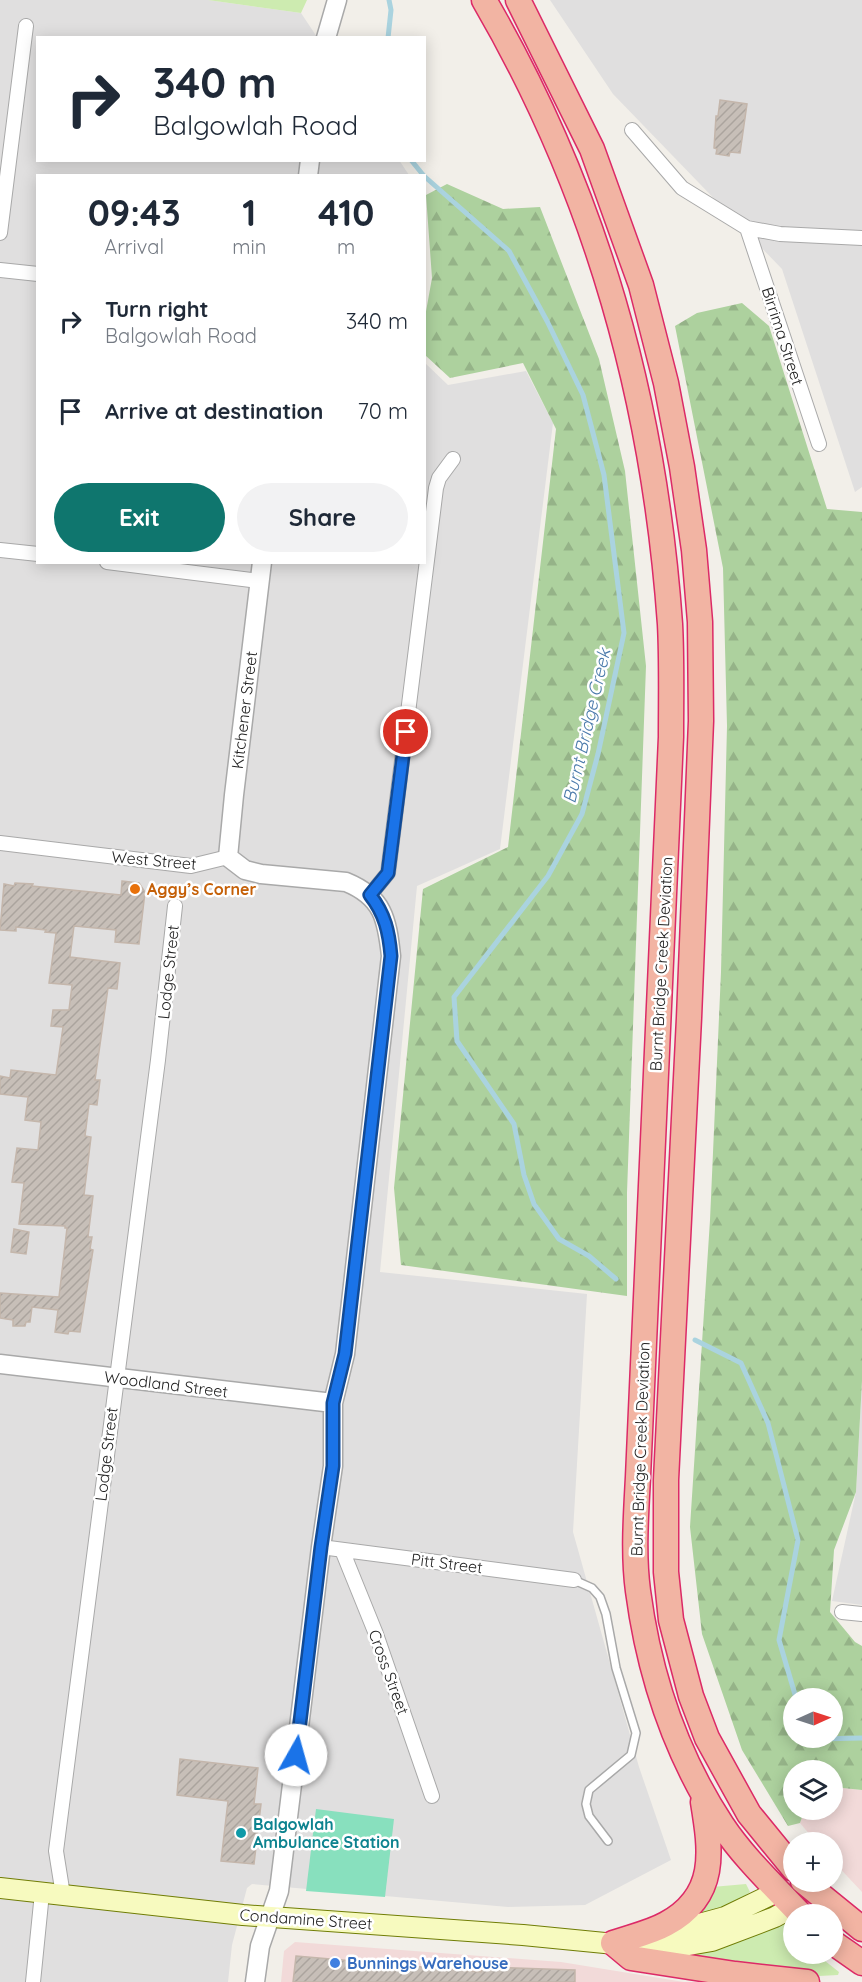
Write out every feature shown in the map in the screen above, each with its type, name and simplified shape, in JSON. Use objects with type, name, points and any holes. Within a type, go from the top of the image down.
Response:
[{"type":"highway","name":"Burnt Bridge Creek Deviation","points":[[484,0],[535,94],[590,225],[626,341],[640,401],[663,546],[670,626],[671,737],[636,1533],[638,1589],[649,1654],[674,1735],[701,1789],[723,1826],[757,1869],[791,1904]]},
{"type":"highway","name":"Burnt Bridge Creek Deviation","points":[[518,0],[592,149],[641,285],[666,383],[682,467],[694,550],[700,622],[701,721],[666,1480],[666,1572],[671,1620],[691,1696],[707,1738],[749,1814],[783,1856]]},
{"type":"highway","points":[[613,1943],[666,1924],[685,1910],[702,1891],[710,1863],[709,1836],[701,1789]]},
{"type":"highway","points":[[818,1892],[862,1929]]},
{"type":"highway","points":[[613,1943],[631,1958],[724,1973],[807,1982]]},
{"type":"highway","points":[[843,1950],[862,1963]]},
{"type":"main road","name":"Condamine Street","points":[[0,1888],[270,1917],[613,1943],[661,1936],[725,1917],[783,1906]]},
{"type":"street","points":[[327,36],[337,0]]},
{"type":"street","points":[[0,232],[26,26]]},
{"type":"street","points":[[632,130],[682,188],[747,228],[780,234],[862,238]]},
{"type":"street","name":"Birrima Street","points":[[747,228],[819,444]]},
{"type":"street","points":[[0,270],[36,274]]},
{"type":"street","points":[[370,895],[388,873],[436,488],[444,470],[453,459]]},
{"type":"street","points":[[0,550],[36,554]]},
{"type":"street","points":[[137,564],[261,572]]},
{"type":"street","name":"Kitchener Street","points":[[228,857],[232,806],[261,572]]},
{"type":"street","name":"West Street","points":[[0,843],[191,866],[228,857]]},
{"type":"street","points":[[228,857],[245,870],[261,874],[346,882],[370,895],[379,906],[388,928],[391,956],[345,1354],[333,1403],[333,1466],[279,1891],[260,1946],[255,1982]]},
{"type":"street","name":"Lodge Street","points":[[63,1895],[56,1851],[156,1072],[175,906]]},
{"type":"street","name":"Woodland Street","points":[[0,1364],[333,1403]]},
{"type":"street","name":"Pitt Street","points":[[321,1547],[574,1580]]},
{"type":"street","name":"Cross Street","points":[[342,1550],[375,1634],[432,1796]]},
{"type":"street","points":[[842,1612],[862,1614]]},
{"type":"street","points":[[33,1982],[42,1893]]},
{"type":"lane","points":[[574,1580],[592,1588],[600,1598],[606,1614],[616,1668],[636,1732],[631,1755],[589,1790],[586,1804],[589,1816],[608,1841]]},
{"type":"shaded area","points":[[0,0],[208,0],[301,13],[316,36],[36,36],[36,162],[400,162],[408,174],[36,174],[36,564],[426,564],[426,364],[448,385],[526,371],[553,423],[500,849],[417,886],[380,1272],[587,1294],[573,1532],[639,1767],[671,1860],[585,1905],[508,1907],[252,1884],[247,1888],[232,1945],[228,1982],[0,1982]]},
{"type":"shaded area","points":[[550,0],[862,0],[862,487],[855,492],[782,269],[613,94]]},
{"type":"shaded area","points":[[862,1381],[862,1605],[832,1601],[856,1492]]},
{"type":"shaded area","points":[[843,1788],[862,1790],[862,1892],[843,1872],[843,1832],[808,1832],[800,1823],[801,1820],[843,1820]]},
{"type":"shaded area","points":[[295,1942],[561,1962],[684,1982],[281,1982],[284,1951]]},
{"type":"green space","points":[[208,0],[307,0],[301,13]]},
{"type":"green space","points":[[447,184],[503,209],[540,207],[599,359],[625,471],[646,666],[627,1193],[627,1296],[401,1265],[394,1188],[423,889],[508,847],[556,429],[523,363],[450,378],[426,356],[426,311],[432,278],[426,195]]},
{"type":"green space","points":[[742,303],[769,326],[827,509],[862,512],[862,1381],[856,1492],[834,1550],[830,1612],[855,1642],[862,1646],[862,1790],[843,1788],[843,1760],[783,1760],[783,1818],[742,1750],[702,1634],[690,1527],[710,1220],[721,972],[727,726],[723,568],[675,326],[697,313]]},
{"type":"green space","points":[[316,1809],[394,1819],[385,1897],[306,1891]]},
{"type":"green space","points":[[784,1820],[801,1820],[800,1823],[788,1826]]},
{"type":"green space","points":[[746,1884],[750,1892],[744,1896],[726,1906],[700,1914],[712,1887]]},
{"type":"green space","points":[[783,1922],[783,1964],[829,1964],[839,1972],[838,1975],[819,1976],[695,1959],[696,1952]]},
{"type":"building","points":[[720,100],[747,104],[740,153],[730,152],[729,156],[716,154],[717,149],[714,148],[716,116],[718,116]]},
{"type":"building","points":[[122,881],[139,883],[145,892],[139,944],[115,942],[116,930],[74,926],[70,957],[120,963],[117,989],[108,988],[95,1080],[100,1080],[97,1105],[89,1104],[85,1136],[91,1137],[84,1195],[93,1196],[88,1237],[92,1237],[90,1249],[93,1250],[80,1332],[69,1331],[68,1334],[55,1332],[58,1310],[32,1307],[30,1322],[26,1322],[25,1326],[13,1326],[13,1320],[0,1318],[0,1293],[59,1297],[67,1228],[65,1226],[19,1224],[24,1183],[12,1182],[17,1148],[38,1150],[41,1122],[25,1120],[28,1097],[0,1094],[0,1076],[10,1078],[11,1070],[56,1075],[63,1027],[51,1026],[53,1010],[69,1010],[72,985],[49,983],[56,933],[16,927],[16,931],[0,930],[4,884],[14,886],[15,883],[33,884],[32,886],[121,895]]},
{"type":"building","points":[[14,1229],[29,1232],[26,1254],[11,1252]]},
{"type":"building","name":"Balgowlah Ambulance Station","points":[[180,1759],[258,1768],[254,1804],[261,1804],[254,1864],[221,1861],[228,1801],[177,1795]]},
{"type":"building","name":"Bunnings Warehouse","points":[[296,1956],[481,1972],[482,1967],[575,1970],[575,1982],[293,1982]]},
{"type":"waterway","name":"Burnt Bridge Creek","points":[[388,36],[391,10],[389,0]]},
{"type":"waterway","name":"Burnt Bridge Creek","points":[[413,162],[422,174]]},
{"type":"waterway","name":"Burnt Bridge Creek","points":[[426,178],[509,251],[547,321],[583,395],[604,475],[624,633],[598,754],[582,814],[548,876],[454,997],[457,1041],[514,1124],[524,1175],[534,1204],[559,1239],[589,1256],[616,1279]]},
{"type":"waterway","name":"Burnt Bridge Creek","points":[[695,1340],[741,1363],[768,1423],[798,1540],[779,1640],[793,1688]]},
{"type":"waterway","name":"Burnt Bridge Creek","points":[[843,1738],[862,1738]]},
{"type":"place","name":"Aggy’s Corner","points":[[135,889]]},
{"type":"place","name":"Balgowlah Ambulance Station","points":[[241,1833]]},
{"type":"place","name":"Bunnings Warehouse","points":[[335,1963]]},
{"type":"route","points":[[296,1755],[333,1466],[333,1403],[345,1354],[391,956],[388,928],[379,906],[370,895],[388,873],[406,732]]}]
